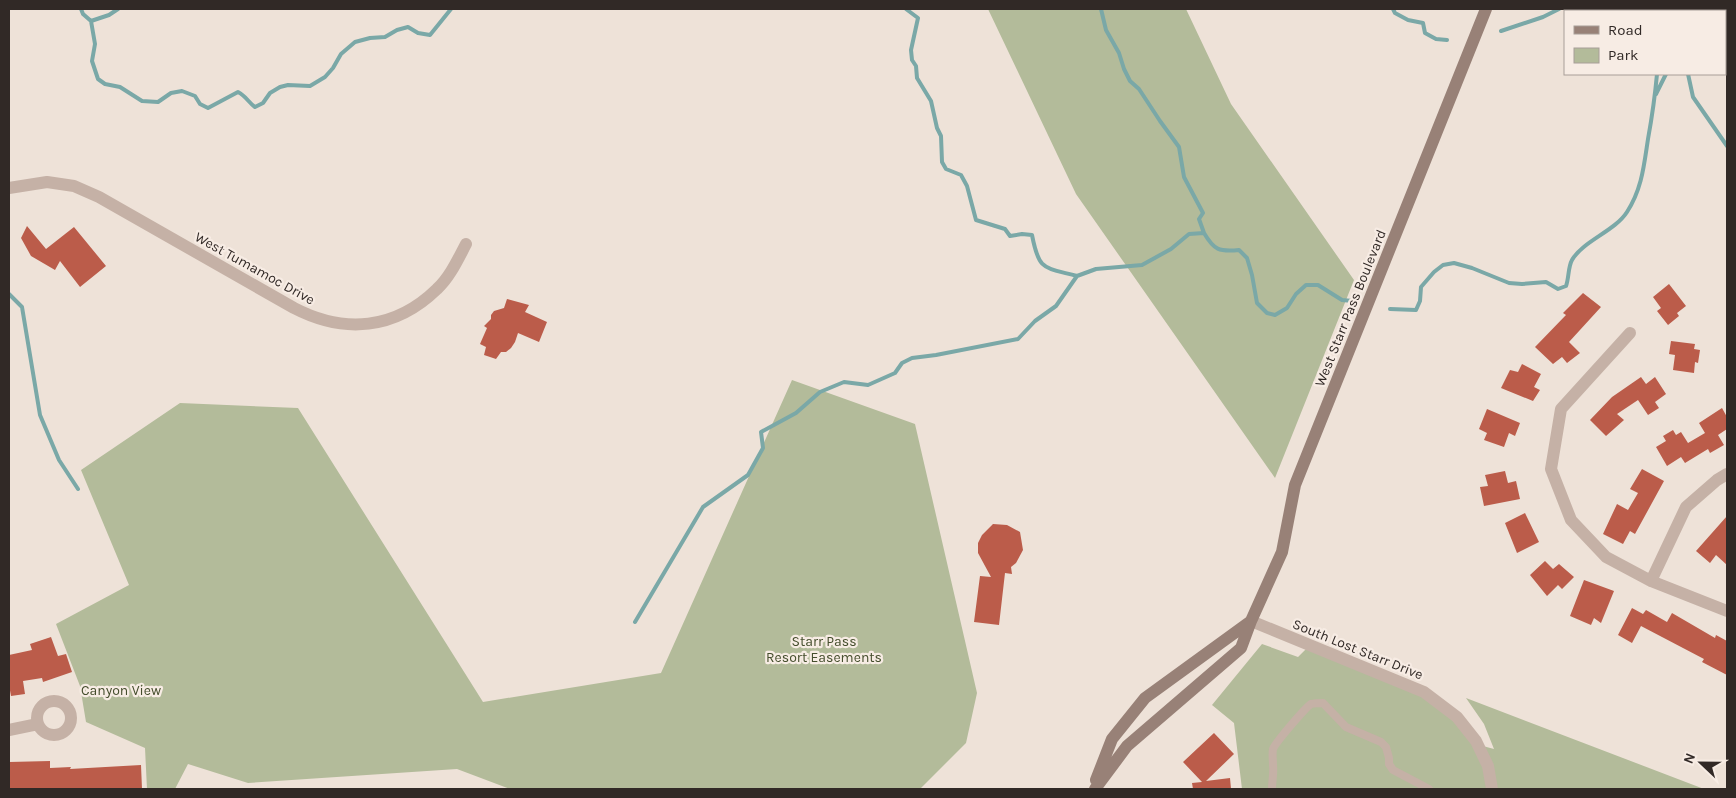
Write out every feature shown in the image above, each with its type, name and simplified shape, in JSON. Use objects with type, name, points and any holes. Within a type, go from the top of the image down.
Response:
[{"type":"street","name":"West Starr Pass Boulevard","points":[[1094,789],[1127,746],[1241,648],[1250,622],[1282,552],[1295,485],[1486,9]]},
{"type":"street","name":"West Tumamoc Drive","points":[[9,188],[47,182],[74,186],[99,197],[312,318],[346,325],[378,322],[408,311],[425,300],[450,273],[466,244]]},
{"type":"street","points":[[1630,333],[1561,409],[1551,468],[1571,520],[1606,557],[1651,581],[1727,611]]},
{"type":"street","points":[[1651,581],[1686,507],[1717,480],[1727,474]]},
{"type":"street","name":"West Starr Pass Boulevard","points":[[1094,789],[1112,739],[1145,698],[1250,622]]},
{"type":"street","name":"South Lost Starr Drive","points":[[1250,622],[1424,692],[1457,718],[1476,740],[1488,766],[1492,789]]},
{"type":"street","points":[[9,730],[38,724]]},
{"type":"lane","points":[[1272,789],[1272,751],[1276,742],[1282,733],[1311,704],[1318,703],[1323,703],[1346,727],[1381,742],[1386,747],[1389,764],[1393,770],[1429,789]]},
{"type":"green space","points":[[988,9],[1186,9],[1231,104],[1354,280],[1275,478],[1076,194]]},
{"type":"green space","name":"Starr Pass Resort Easements","points":[[792,380],[915,424],[977,693],[966,743],[920,789],[510,789],[457,769],[248,783],[188,764],[175,789],[147,789],[145,748],[86,722],[80,686],[56,624],[129,585],[81,470],[180,403],[298,408],[483,702],[661,673]]},
{"type":"green space","points":[[1262,644],[1298,657],[1309,646],[1421,691],[1479,745],[1494,749],[1484,724],[1466,698],[1704,789],[1242,789],[1234,723],[1212,705]]},
{"type":"building","points":[[27,226],[46,249],[74,227],[106,266],[80,287],[60,261],[55,270],[31,256],[21,238]]},
{"type":"building","points":[[1669,284],[1686,306],[1677,313],[1679,316],[1668,325],[1657,311],[1661,308],[1653,297]]},
{"type":"building","points":[[1583,293],[1601,307],[1569,342],[1580,353],[1567,363],[1562,357],[1553,364],[1535,347],[1566,315],[1563,313]]},
{"type":"building","points":[[507,299],[529,305],[525,312],[547,322],[539,342],[518,333],[511,348],[506,352],[501,352],[496,359],[484,355],[486,347],[480,344],[487,328],[484,326],[491,319],[494,311],[504,308]]},
{"type":"building","points":[[1671,341],[1695,344],[1694,349],[1700,350],[1698,363],[1695,362],[1694,373],[1673,370],[1675,355],[1669,354]]},
{"type":"building","points":[[1522,364],[1541,374],[1534,387],[1540,390],[1533,401],[1501,388],[1510,370],[1518,372]]},
{"type":"building","points":[[1641,377],[1646,384],[1655,377],[1666,394],[1655,402],[1659,408],[1648,415],[1638,400],[1617,414],[1624,420],[1606,436],[1590,420],[1612,397]]},
{"type":"building","points":[[1722,408],[1727,417],[1727,429],[1718,435],[1724,445],[1710,453],[1708,449],[1685,463],[1681,457],[1667,466],[1656,447],[1666,441],[1663,436],[1673,430],[1676,435],[1681,432],[1688,443],[1705,433],[1699,423]]},
{"type":"building","points":[[1487,409],[1520,423],[1515,436],[1509,433],[1504,447],[1484,440],[1487,433],[1479,429]]},
{"type":"building","points":[[1642,469],[1664,481],[1635,534],[1630,531],[1623,544],[1603,534],[1617,504],[1628,510],[1638,493],[1630,489]]},
{"type":"building","points":[[1505,471],[1508,483],[1516,481],[1520,499],[1484,506],[1480,487],[1488,486],[1485,475]]},
{"type":"building","points":[[1525,513],[1539,542],[1517,553],[1505,523]]},
{"type":"building","points":[[1727,516],[1727,565],[1716,555],[1710,563],[1696,551]]},
{"type":"building","points":[[993,524],[1007,525],[1020,532],[1023,550],[1016,563],[1011,567],[1012,574],[1005,573],[999,625],[974,622],[980,576],[991,577],[978,553],[978,543],[982,535]]},
{"type":"building","points":[[1545,561],[1553,569],[1559,564],[1574,577],[1562,589],[1558,585],[1547,596],[1530,575]]},
{"type":"building","points":[[1584,580],[1614,591],[1601,623],[1594,618],[1591,625],[1570,616]]},
{"type":"building","points":[[1632,608],[1643,614],[1646,610],[1667,622],[1672,613],[1715,638],[1716,635],[1727,641],[1727,675],[1702,662],[1704,659],[1641,626],[1632,643],[1618,635]]},
{"type":"building","points":[[51,637],[58,656],[66,654],[72,672],[43,682],[42,678],[23,681],[25,694],[11,696],[9,655],[32,650],[30,644]]},
{"type":"building","points":[[1214,733],[1234,754],[1206,781],[1230,778],[1231,789],[1193,789],[1192,783],[1202,782],[1183,762]]},
{"type":"building","points":[[50,761],[50,768],[71,767],[70,769],[141,765],[142,789],[9,789],[9,762]]},
{"type":"waterway","points":[[81,9],[83,14],[91,21],[95,44],[92,61],[98,79],[105,84],[120,87],[142,101],[158,102],[171,93],[182,91],[195,96],[200,104],[208,108],[238,92],[255,107],[263,103],[270,93],[280,87],[288,85],[310,86],[325,77],[341,54],[355,42],[385,37],[397,30],[408,27],[418,33],[430,35],[451,9]]},
{"type":"waterway","points":[[91,21],[109,15],[118,9]]},
{"type":"waterway","points":[[906,9],[918,18],[911,50],[912,60],[916,66],[917,78],[931,101],[937,128],[941,136],[942,162],[946,169],[961,175],[967,186],[976,220],[1005,229],[1010,236],[1032,235],[1037,255],[1044,266],[1077,276]]},
{"type":"waterway","points":[[1101,9],[1106,30],[1119,53],[1130,81],[1139,89],[1179,147],[1184,177],[1203,213],[1199,219],[1204,233]]},
{"type":"waterway","points":[[1393,9],[1395,13],[1408,20],[1423,23],[1425,33],[1436,39],[1447,40]]},
{"type":"waterway","points":[[1501,31],[1543,17],[1559,9]]},
{"type":"waterway","points":[[1390,309],[1416,310],[1420,301],[1421,287],[1443,265],[1454,263],[1509,283],[1546,282],[1558,289],[1566,286],[1571,263],[1577,253],[1622,219],[1636,195],[1644,167],[1657,75]]},
{"type":"waterway","points":[[1656,94],[1666,75]]},
{"type":"waterway","points":[[1688,75],[1693,97],[1727,146]]},
{"type":"waterway","points":[[635,622],[703,507],[748,475],[763,448],[761,432],[796,413],[820,392],[844,382],[868,385],[895,373],[902,363],[912,358],[1018,339],[1035,321],[1056,306],[1077,276],[1096,269],[1142,265],[1171,249],[1189,234],[1204,233],[1218,249],[1226,251],[1239,250],[1247,258],[1257,303],[1267,313],[1275,315],[1287,308],[1296,294],[1306,285],[1318,285],[1342,300],[1353,301]]},
{"type":"waterway","points":[[9,294],[22,307],[40,415],[59,460],[78,489]]},
{"type":"park label","name":"Canyon View","points":[[121,690]]}]
